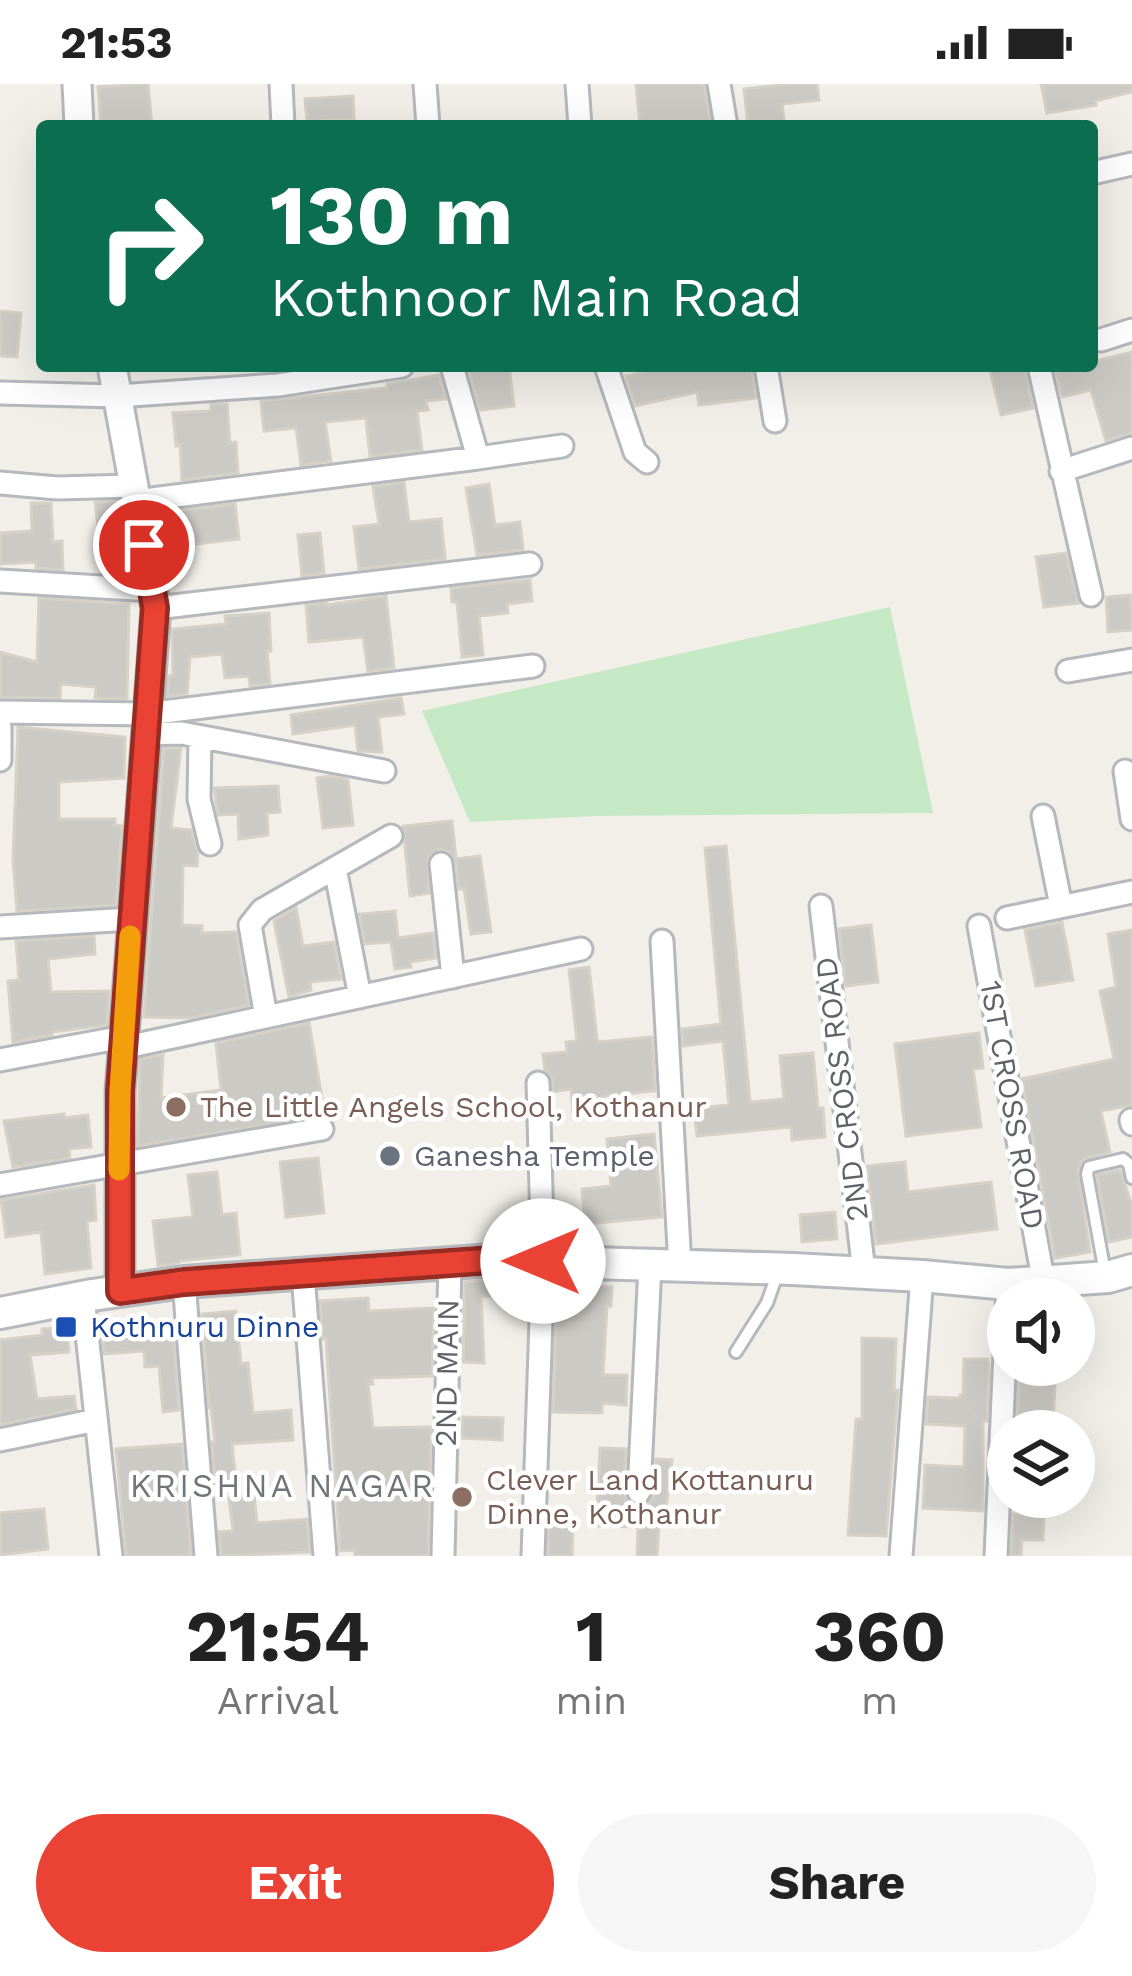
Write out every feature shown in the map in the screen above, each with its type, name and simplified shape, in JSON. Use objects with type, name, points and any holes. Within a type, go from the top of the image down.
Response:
[{"type":"main road","points":[[0,1313],[184,1282],[492,1260],[864,1272],[987,1282]]},
{"type":"main road","points":[[1089,1278],[1119,1274]]},
{"type":"street","points":[[77,84],[79,120]]},
{"type":"street","points":[[280,84],[283,120]]},
{"type":"street","points":[[424,84],[427,120]]},
{"type":"street","points":[[577,84],[580,120]]},
{"type":"street","points":[[719,84],[725,120]]},
{"type":"street","points":[[1098,171],[1132,164]]},
{"type":"street","points":[[1101,340],[1132,330]]},
{"type":"street","points":[[113,372],[154,599],[123,1043],[120,1291]]},
{"type":"street","points":[[0,393],[117,396],[278,385],[363,372]]},
{"type":"street","points":[[454,372],[478,458]]},
{"type":"street","points":[[608,372],[635,452],[647,463]]},
{"type":"street","points":[[767,372],[776,421]]},
{"type":"street","points":[[1040,372],[1091,595]]},
{"type":"street","points":[[0,483],[135,493],[562,446]]},
{"type":"street","points":[[1061,471],[1132,448]]},
{"type":"street","points":[[0,581],[154,599],[530,564]]},
{"type":"street","points":[[1068,671],[1132,660]]},
{"type":"street","points":[[146,724],[533,667]]},
{"type":"street","points":[[0,712],[146,724],[384,771]]},
{"type":"street","points":[[0,727],[0,760]]},
{"type":"street","points":[[200,737],[199,799],[210,844]]},
{"type":"street","points":[[1126,771],[1132,820]]},
{"type":"street","points":[[1043,816],[1061,907]]},
{"type":"street","points":[[266,1018],[250,925],[262,910],[391,836]]},
{"type":"street","points":[[441,864],[453,977]]},
{"type":"street","points":[[335,868],[360,997]]},
{"type":"street","points":[[1007,917],[1132,892]]},
{"type":"street","name":"2ND CROSS ROAD","points":[[821,906],[864,1272]]},
{"type":"street","points":[[0,927],[131,919]]},
{"type":"street","name":"1ST CROSS ROAD","points":[[980,926],[1043,1278]]},
{"type":"street","points":[[639,1492],[665,1266],[662,941]]},
{"type":"street","points":[[0,1060],[266,1018],[581,950]]},
{"type":"street","points":[[533,1556],[543,1261],[538,1083]]},
{"type":"street","points":[[0,1185],[322,1129]]},
{"type":"street","name":"2ND MAIN","points":[[443,1556],[450,1263]]},
{"type":"street","points":[[303,1274],[325,1556]]},
{"type":"street","points":[[902,1556],[922,1276]]},
{"type":"street","points":[[184,1282],[206,1556]]},
{"type":"street","points":[[83,1297],[108,1556]]},
{"type":"street","points":[[996,1556],[1004,1386]]},
{"type":"street","points":[[0,1440],[96,1420]]},
{"type":"lane","points":[[1119,1274],[1087,1174],[1089,1167],[1123,1159],[1132,1178]]},
{"type":"lane","points":[[736,1352],[767,1303],[779,1269]]},
{"type":"green space","points":[[890,607],[933,813],[470,822],[422,711]]},
{"type":"building","points":[[148,84],[151,120],[101,120],[98,87]]},
{"type":"building","points":[[636,84],[704,84],[710,120],[639,120]]},
{"type":"building","points":[[817,84],[819,100],[782,104],[784,120],[747,120],[744,89]]},
{"type":"building","points":[[1041,84],[1132,84],[1132,92],[1095,101],[1096,105],[1047,113]]},
{"type":"building","points":[[353,96],[354,119],[307,120],[305,99]]},
{"type":"building","points":[[0,311],[21,313],[17,357],[0,356]]},
{"type":"building","points":[[1132,352],[1132,433],[1106,441],[1091,390],[1062,397],[1056,372],[1098,372],[1098,360]]},
{"type":"building","points":[[469,372],[510,372],[514,406],[480,410]]},
{"type":"building","points":[[752,372],[756,398],[699,405],[697,392],[635,406],[626,376]]},
{"type":"building","points":[[990,372],[1025,372],[1033,408],[1001,415]]},
{"type":"building","points":[[439,375],[446,399],[426,401],[428,410],[417,411],[422,450],[370,457],[366,418],[325,422],[331,461],[301,465],[296,428],[264,431],[261,401],[387,388],[387,384]]},
{"type":"building","points":[[227,404],[238,473],[182,480],[173,413],[211,411],[211,405]]},
{"type":"building","points":[[404,482],[409,522],[441,519],[445,559],[359,569],[354,527],[379,524],[373,486]]},
{"type":"building","points":[[489,484],[495,525],[520,522],[523,550],[477,555],[466,488]]},
{"type":"building","points":[[118,501],[128,574],[104,572],[95,502]]},
{"type":"building","points":[[31,503],[51,503],[53,542],[62,541],[63,570],[36,568],[36,562],[0,564],[0,533],[32,531]]},
{"type":"building","points":[[235,504],[239,539],[163,548],[157,513]]},
{"type":"building","points":[[320,533],[324,573],[302,576],[298,535]]},
{"type":"building","points":[[1066,553],[1079,603],[1044,607],[1036,557]]},
{"type":"building","points":[[530,580],[532,601],[507,604],[508,613],[479,616],[483,655],[462,657],[457,602],[452,602],[451,588]]},
{"type":"building","points":[[1130,595],[1132,630],[1108,632],[1106,597]]},
{"type":"building","points":[[386,596],[394,668],[368,671],[363,637],[309,642],[306,605]]},
{"type":"building","points":[[39,598],[129,604],[127,699],[95,698],[96,687],[61,684],[60,698],[0,697],[0,652],[37,662]]},
{"type":"building","points":[[269,613],[270,684],[250,686],[249,676],[225,678],[222,654],[190,657],[187,694],[167,696],[173,675],[172,629],[226,624],[225,616]]},
{"type":"building","points":[[401,698],[404,714],[378,717],[382,752],[358,751],[355,725],[293,734],[291,715]]},
{"type":"building","points":[[18,727],[125,737],[124,778],[59,782],[59,819],[115,819],[115,825],[122,826],[116,905],[17,911],[13,860]]},
{"type":"building","points":[[164,748],[181,748],[171,828],[191,830],[198,852],[197,866],[183,865],[182,925],[202,926],[202,933],[236,932],[249,1005],[191,1018],[144,1017]]},
{"type":"building","points":[[317,778],[348,780],[353,825],[323,828]]},
{"type":"building","points":[[278,786],[280,812],[267,813],[268,835],[239,839],[238,814],[218,815],[214,788]]},
{"type":"building","points":[[452,821],[456,859],[480,856],[491,932],[471,934],[464,888],[459,889],[456,861],[448,851],[438,849],[428,857],[429,893],[410,896],[403,826]]},
{"type":"building","points":[[726,846],[750,1102],[784,1099],[780,1056],[813,1053],[825,1137],[792,1140],[791,1127],[697,1136],[694,1108],[729,1105],[723,1041],[683,1046],[682,1029],[721,1024],[705,848]]},
{"type":"building","points":[[296,908],[303,946],[334,942],[341,979],[310,982],[311,990],[289,997],[274,921]]},
{"type":"building","points":[[395,911],[398,938],[433,933],[436,958],[395,969],[391,942],[365,944],[359,914]]},
{"type":"building","points":[[1062,922],[1073,980],[1036,986],[1025,930]]},
{"type":"building","points":[[871,925],[878,982],[846,986],[839,929]]},
{"type":"building","points":[[1132,930],[1132,1105],[1101,1111],[1110,1152],[1083,1159],[1078,1171],[1090,1252],[1055,1258],[1022,1079],[1114,1059],[1100,991],[1116,987],[1108,934]]},
{"type":"building","points":[[94,936],[95,954],[48,959],[51,992],[109,991],[107,1025],[13,1042],[8,981],[19,980],[16,941]]},
{"type":"building","points":[[589,967],[597,1039],[652,1037],[655,1091],[604,1096],[605,1109],[573,1112],[571,1089],[553,1092],[543,1054],[567,1052],[566,1042],[577,1041],[569,970]]},
{"type":"building","points":[[309,1023],[325,1115],[138,1146],[140,1059],[163,1055],[161,1098],[221,1090],[216,1043]]},
{"type":"building","points":[[979,1033],[983,1068],[973,1069],[981,1127],[906,1136],[895,1044]]},
{"type":"building","points":[[64,1114],[64,1118],[88,1115],[91,1147],[69,1149],[70,1158],[13,1167],[4,1121]]},
{"type":"building","points":[[654,1134],[662,1217],[585,1224],[582,1189],[611,1186],[607,1139]]},
{"type":"building","points":[[318,1158],[324,1213],[286,1217],[280,1162]]},
{"type":"building","points":[[905,1162],[908,1192],[991,1182],[997,1229],[876,1244],[867,1166]]},
{"type":"building","points":[[1120,1170],[1132,1206],[1132,1237],[1109,1242],[1097,1175]]},
{"type":"building","points":[[217,1172],[222,1215],[236,1213],[240,1255],[158,1266],[153,1221],[193,1217],[188,1175]]},
{"type":"building","points":[[94,1185],[96,1220],[87,1221],[91,1268],[45,1274],[41,1232],[6,1237],[1,1200]]},
{"type":"building","points":[[835,1212],[837,1239],[802,1242],[800,1215]]},
{"type":"building","points":[[516,1280],[516,1297],[481,1296],[484,1363],[463,1362],[465,1282]]},
{"type":"building","points":[[579,1286],[612,1287],[603,1375],[627,1375],[626,1405],[602,1403],[602,1413],[553,1412],[556,1313],[577,1314]]},
{"type":"building","points":[[368,1298],[369,1311],[434,1308],[432,1376],[372,1378],[373,1384],[368,1384],[373,1428],[431,1427],[428,1556],[355,1556],[355,1550],[340,1551],[320,1301]]},
{"type":"building","points":[[236,1311],[241,1364],[248,1363],[253,1413],[291,1410],[293,1440],[232,1444],[236,1482],[215,1484],[202,1314]]},
{"type":"building","points":[[67,1327],[69,1352],[30,1355],[37,1399],[74,1396],[76,1409],[0,1425],[0,1340]]},
{"type":"building","points":[[173,1328],[179,1410],[163,1412],[159,1366],[145,1367],[144,1351],[104,1354],[103,1332]]},
{"type":"building","points":[[862,1338],[896,1339],[894,1390],[898,1390],[886,1536],[848,1535],[856,1419],[862,1419]]},
{"type":"building","points":[[964,1359],[987,1359],[983,1511],[923,1508],[925,1465],[964,1467],[965,1426],[926,1424],[928,1397],[963,1395]]},
{"type":"building","points":[[1018,1386],[1055,1386],[1054,1410],[1017,1410]]},
{"type":"building","points":[[463,1417],[503,1418],[502,1440],[462,1438]]},
{"type":"building","points":[[182,1444],[191,1556],[126,1556],[116,1449]]},
{"type":"building","points":[[600,1448],[626,1449],[624,1492],[637,1507],[652,1499],[656,1459],[672,1460],[657,1556],[637,1556],[638,1527],[596,1526]]},
{"type":"building","points":[[254,1495],[257,1523],[307,1519],[310,1552],[221,1556],[219,1532],[233,1531],[229,1498]]},
{"type":"building","points":[[44,1509],[48,1549],[0,1555],[0,1513]]},
{"type":"building","points":[[1013,1518],[1044,1518],[1043,1540],[1022,1540],[1021,1556],[1011,1556]]},
{"type":"building","points":[[549,1521],[573,1521],[572,1556],[548,1556]]},
{"type":"slow traffic","points":[[119,1170],[130,936]]},
{"type":"place","name":"The Little Angels School, Kothanur","points":[[176,1107]]},
{"type":"place","name":"Ganesha Temple","points":[[390,1156]]},
{"type":"place","name":"Kothnuru Dinne","points":[[66,1327]]},
{"type":"place","name":"Clever Land Kottanuru Dinne, Kothanur","points":[[462,1497]]},
{"type":"district","name":"KRISHNA NAGAR","points":[[283,1485]]},
{"type":"route","points":[[144,545],[155,608],[120,1091],[120,1291],[184,1282],[492,1260],[543,1261]]}]
